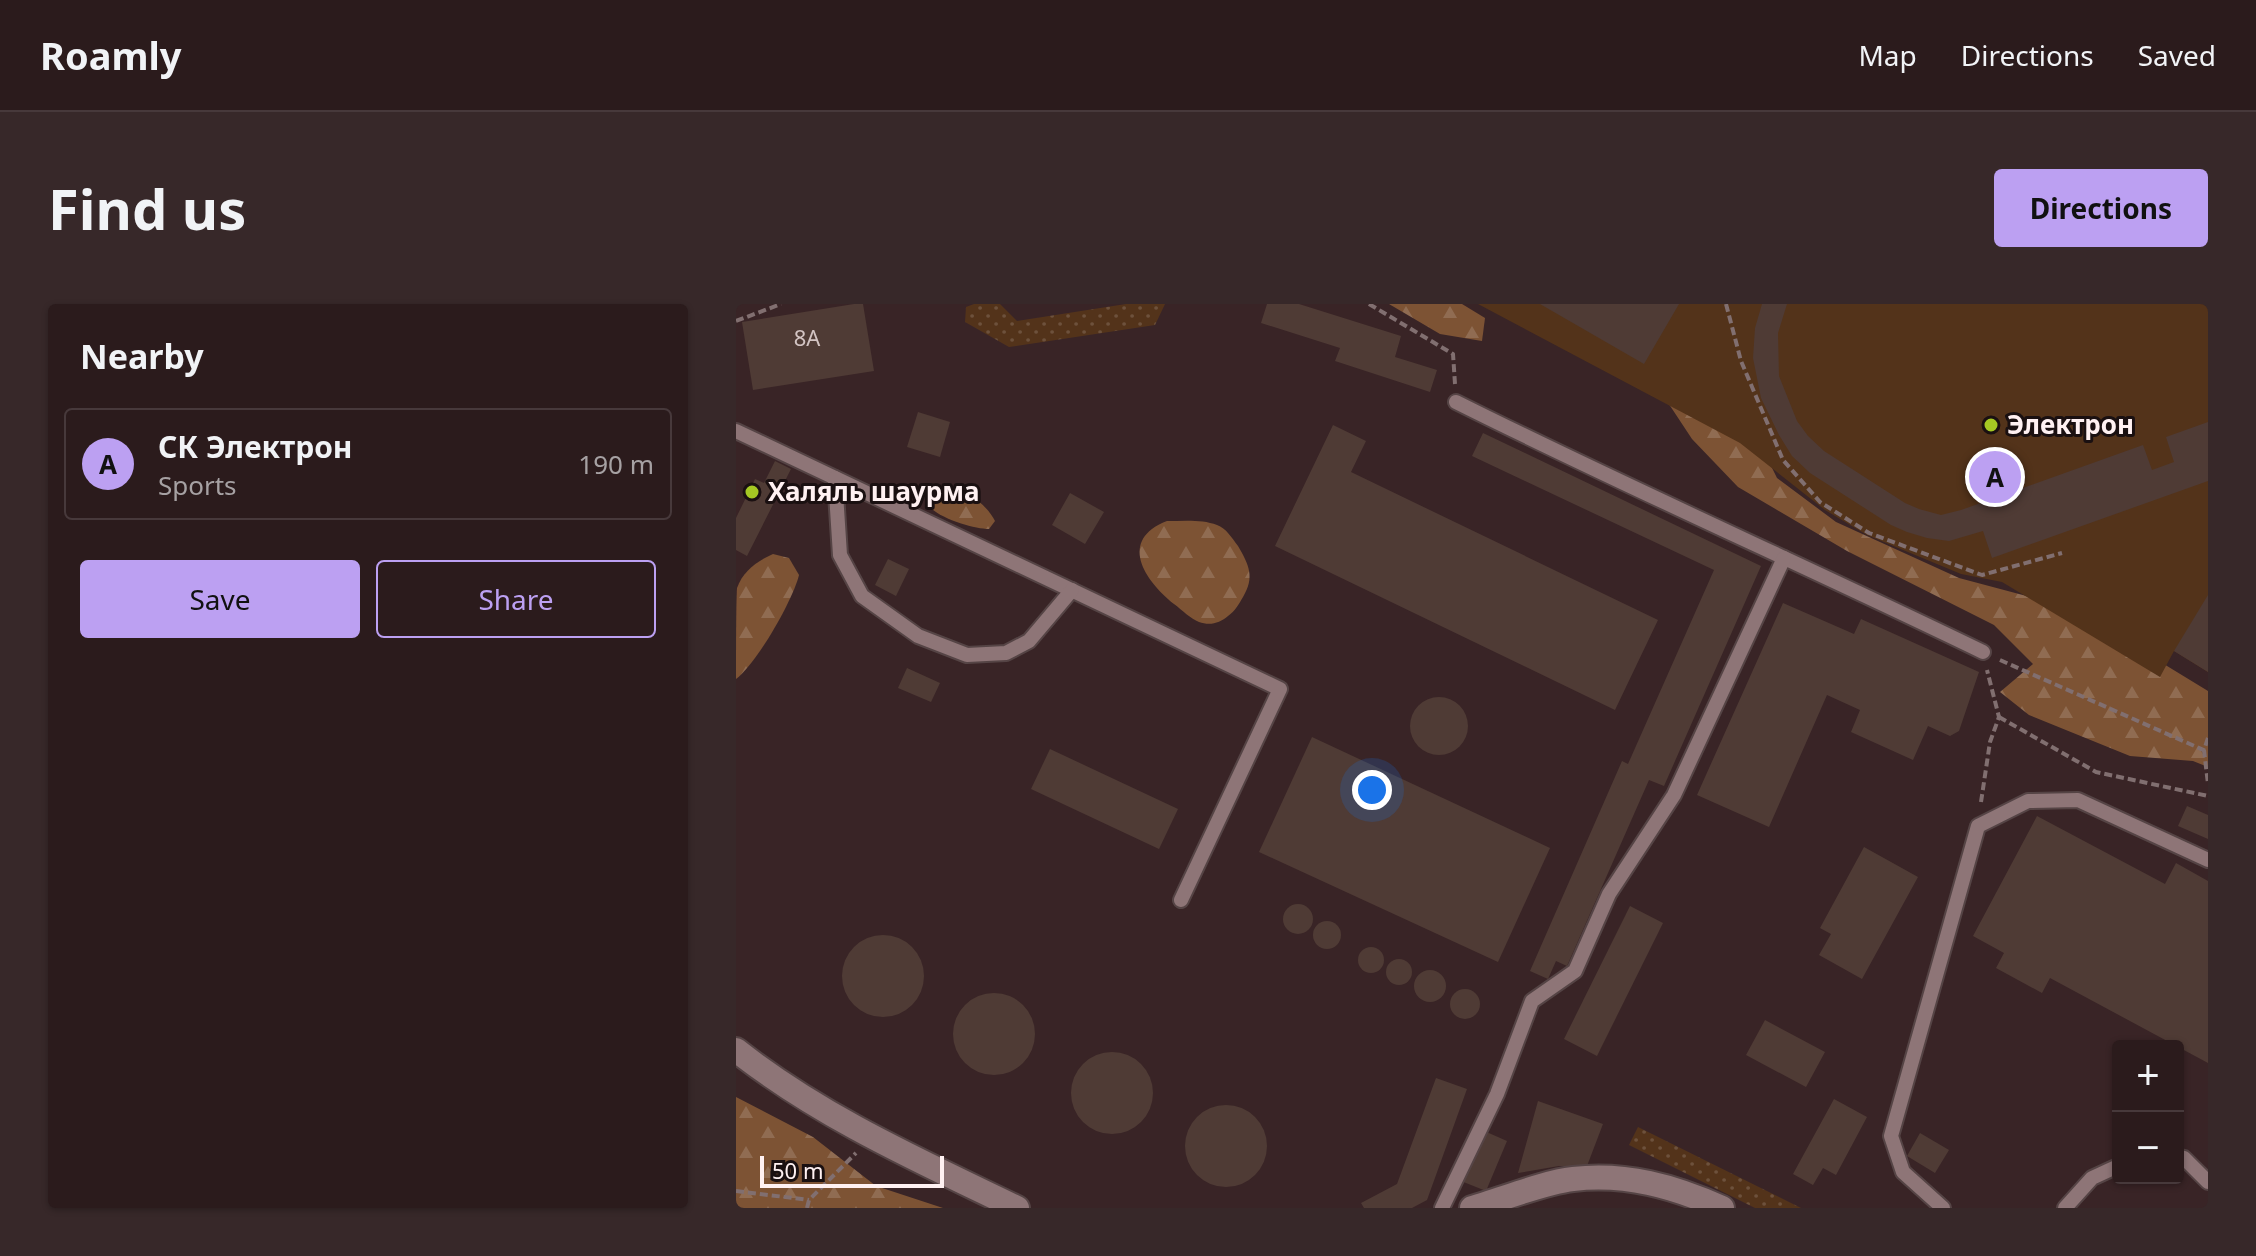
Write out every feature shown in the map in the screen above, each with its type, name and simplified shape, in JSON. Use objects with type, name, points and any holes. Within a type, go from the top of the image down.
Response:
[{"type":"street","points":[[736,1050],[813,1105],[872,1138],[1017,1208]]},
{"type":"street","points":[[1472,1208],[1571,1179],[1635,1179],[1676,1190],[1722,1208]]},
{"type":"lane","points":[[1456,402],[1543,446],[1983,652]]},
{"type":"lane","points":[[736,431],[1280,689],[1181,900]]},
{"type":"lane","points":[[835,478],[840,555],[862,596],[918,636],[967,655],[1006,653],[1029,641],[1072,590]]},
{"type":"lane","points":[[1442,1208],[1497,1094],[1532,1001],[1575,971],[1609,894],[1674,795],[1784,558]]},
{"type":"lane","points":[[1943,1208],[1903,1172],[1891,1136],[1978,826],[2028,801],[2078,800],[2208,860]]},
{"type":"lane","points":[[2184,1158],[2208,1182]]},
{"type":"lane","points":[[2065,1208],[2092,1178],[2112,1169]]},
{"type":"path","points":[[736,321],[781,304]]},
{"type":"path","points":[[1369,304],[1453,354],[1456,402]]},
{"type":"path","points":[[1726,304],[1741,361],[1783,460],[1820,502],[1869,533],[1982,575],[2062,553]]},
{"type":"path","points":[[1978,826],[1990,742],[1999,717],[1983,652]]},
{"type":"path","points":[[1983,652],[2206,751]]},
{"type":"path","points":[[1999,717],[2096,772],[2208,796]]},
{"type":"path","points":[[2208,738],[2208,784]]},
{"type":"path","points":[[807,1208],[809,1200],[872,1138]]},
{"type":"path","points":[[736,1191],[809,1200]]},
{"type":"shaded area","points":[[1000,304],[1017,321],[1126,304],[1165,304],[1155,325],[1009,347],[965,322],[966,307]]},
{"type":"shaded area","name":"Электрон","points":[[1478,304],[2208,304],[2208,672],[2174,651],[2160,677],[2002,582],[1961,574],[1867,535],[1825,510],[1740,443]]},
{"type":"shaded area","points":[[1638,1127],[1801,1208],[1755,1208],[1629,1145]]},
{"type":"green space","points":[[1389,304],[1462,304],[1485,318],[1482,341],[1440,334]]},
{"type":"green space","points":[[1657,386],[1740,403],[1777,478],[1836,522],[1959,578],[2072,608],[2208,691],[2208,767],[2193,761],[2130,756],[2029,715],[2000,692],[2033,664],[1994,625],[1847,551],[1738,487],[1692,439]]},
{"type":"green space","points":[[938,485],[971,496],[985,507],[995,521],[989,529],[982,528],[935,512],[925,500],[925,487]]},
{"type":"green space","points":[[1167,521],[1199,521],[1217,525],[1229,534],[1242,553],[1250,577],[1247,590],[1237,607],[1222,620],[1207,624],[1193,619],[1153,584],[1146,572],[1141,561],[1143,539],[1152,529]]},
{"type":"green space","points":[[773,554],[789,558],[799,575],[790,600],[773,630],[754,660],[736,679],[737,588],[751,567]]},
{"type":"green space","points":[[736,1097],[813,1137],[876,1186],[943,1208],[736,1208]]},
{"type":"building","points":[[863,304],[874,371],[753,390],[742,322]]},
{"type":"building","points":[[1267,304],[1299,304],[1401,336],[1395,357],[1437,370],[1430,392],[1335,361],[1340,348],[1261,323]]},
{"type":"building","points":[[1540,304],[1679,304],[1644,364]]},
{"type":"building","points":[[1762,304],[1787,304],[1778,333],[1779,376],[1797,421],[1808,436],[1824,451],[1919,509],[1941,515],[1961,510],[2143,445],[2152,470],[2174,462],[2166,437],[2208,422],[2208,481],[1992,558],[1983,531],[1949,541],[1907,532],[1810,473],[1792,456],[1761,398],[1753,358],[1755,328]]},
{"type":"building","points":[[918,412],[950,422],[940,457],[907,447]]},
{"type":"building","points":[[1333,425],[1366,441],[1351,472],[1658,620],[1615,710],[1275,546]]},
{"type":"building","points":[[1483,433],[1761,566],[1664,786],[1649,780],[1567,966],[1556,961],[1548,979],[1530,971],[1622,761],[1628,764],[1714,570],[1472,456]]},
{"type":"building","points":[[775,461],[791,469],[747,556],[736,550],[736,518],[755,479],[764,483]]},
{"type":"building","points":[[1070,493],[1104,512],[1085,544],[1052,525]]},
{"type":"building","points":[[888,559],[909,569],[896,596],[875,585]]},
{"type":"building","points":[[2208,595],[2208,672],[2174,651]]},
{"type":"building","points":[[1783,603],[1854,634],[1861,619],[1979,672],[1959,731],[1950,736],[1928,726],[1913,760],[1851,732],[1860,710],[1827,695],[1769,827],[1697,795]]},
{"type":"building","points":[[907,668],[940,683],[931,702],[898,688]]},
{"type":"building","points":[[1439,697],[1460,705],[1468,726],[1460,747],[1439,755],[1418,747],[1410,726],[1418,705]]},
{"type":"building","points":[[1312,737],[1550,848],[1498,962],[1259,852]]},
{"type":"building","points":[[1050,749],[1178,809],[1159,849],[1031,789]]},
{"type":"building","points":[[2187,806],[2208,815],[2208,839],[2178,826]]},
{"type":"building","points":[[2037,816],[2165,884],[2176,863],[2208,881],[2208,1063],[2184,1050],[2184,1040],[2165,1040],[2050,978],[2042,993],[1996,968],[2004,953],[1973,936]]},
{"type":"building","points":[[1864,847],[1918,877],[1862,979],[1819,955],[1831,934],[1820,928]]},
{"type":"building","points":[[1298,904],[1304,905],[1312,913],[1312,925],[1304,933],[1298,934],[1292,933],[1284,925],[1283,919],[1284,913],[1292,905]]},
{"type":"building","points":[[1630,906],[1663,923],[1597,1056],[1564,1039]]},
{"type":"building","points":[[1327,921],[1337,925],[1341,935],[1337,945],[1327,949],[1317,945],[1313,935],[1317,925]]},
{"type":"building","points":[[883,935],[899,939],[912,947],[920,960],[924,976],[920,992],[912,1005],[899,1013],[883,1017],[867,1013],[854,1005],[846,992],[842,976],[846,960],[854,947],[867,939]]},
{"type":"building","points":[[1371,947],[1380,951],[1384,960],[1380,969],[1371,973],[1362,969],[1358,960],[1362,951]]},
{"type":"building","points":[[1399,959],[1408,963],[1412,972],[1408,981],[1399,985],[1390,981],[1386,972],[1390,963]]},
{"type":"building","points":[[1430,970],[1441,975],[1446,986],[1441,997],[1430,1002],[1419,997],[1414,986],[1419,975]]},
{"type":"building","points":[[1465,989],[1476,993],[1480,1004],[1476,1015],[1465,1019],[1454,1015],[1450,1004],[1454,993]]},
{"type":"building","points":[[994,993],[1010,997],[1023,1005],[1031,1018],[1035,1034],[1031,1050],[1023,1063],[1010,1071],[994,1075],[978,1071],[965,1063],[957,1050],[953,1034],[957,1018],[965,1005],[978,997]]},
{"type":"building","points":[[1765,1020],[1825,1052],[1806,1087],[1746,1055]]},
{"type":"building","points":[[1112,1052],[1128,1055],[1141,1064],[1150,1077],[1153,1093],[1150,1109],[1141,1122],[1128,1131],[1112,1134],[1096,1131],[1083,1122],[1074,1109],[1071,1093],[1074,1077],[1083,1064],[1096,1055]]},
{"type":"building","points":[[1436,1078],[1467,1089],[1427,1200],[1412,1208],[1364,1208],[1361,1203],[1397,1184]]},
{"type":"building","points":[[1834,1099],[1867,1117],[1836,1175],[1823,1168],[1813,1185],[1793,1174]]},
{"type":"building","points":[[1538,1101],[1603,1124],[1587,1166],[1559,1166],[1518,1173]]},
{"type":"building","points":[[1226,1105],[1242,1109],[1255,1117],[1263,1130],[1267,1146],[1263,1162],[1255,1175],[1242,1183],[1226,1187],[1210,1183],[1197,1175],[1189,1162],[1185,1146],[1189,1130],[1197,1117],[1210,1109]]},
{"type":"building","points":[[1482,1130],[1507,1141],[1486,1191],[1461,1181]]},
{"type":"building","points":[[1920,1133],[1949,1150],[1935,1173],[1907,1156]]},
{"type":"place","name":"Электрон","points":[[1991,425]]},
{"type":"place","name":"СК Электрон","points":[[1995,477]]},
{"type":"place","name":"Халяль шаурма","points":[[752,492]]}]
